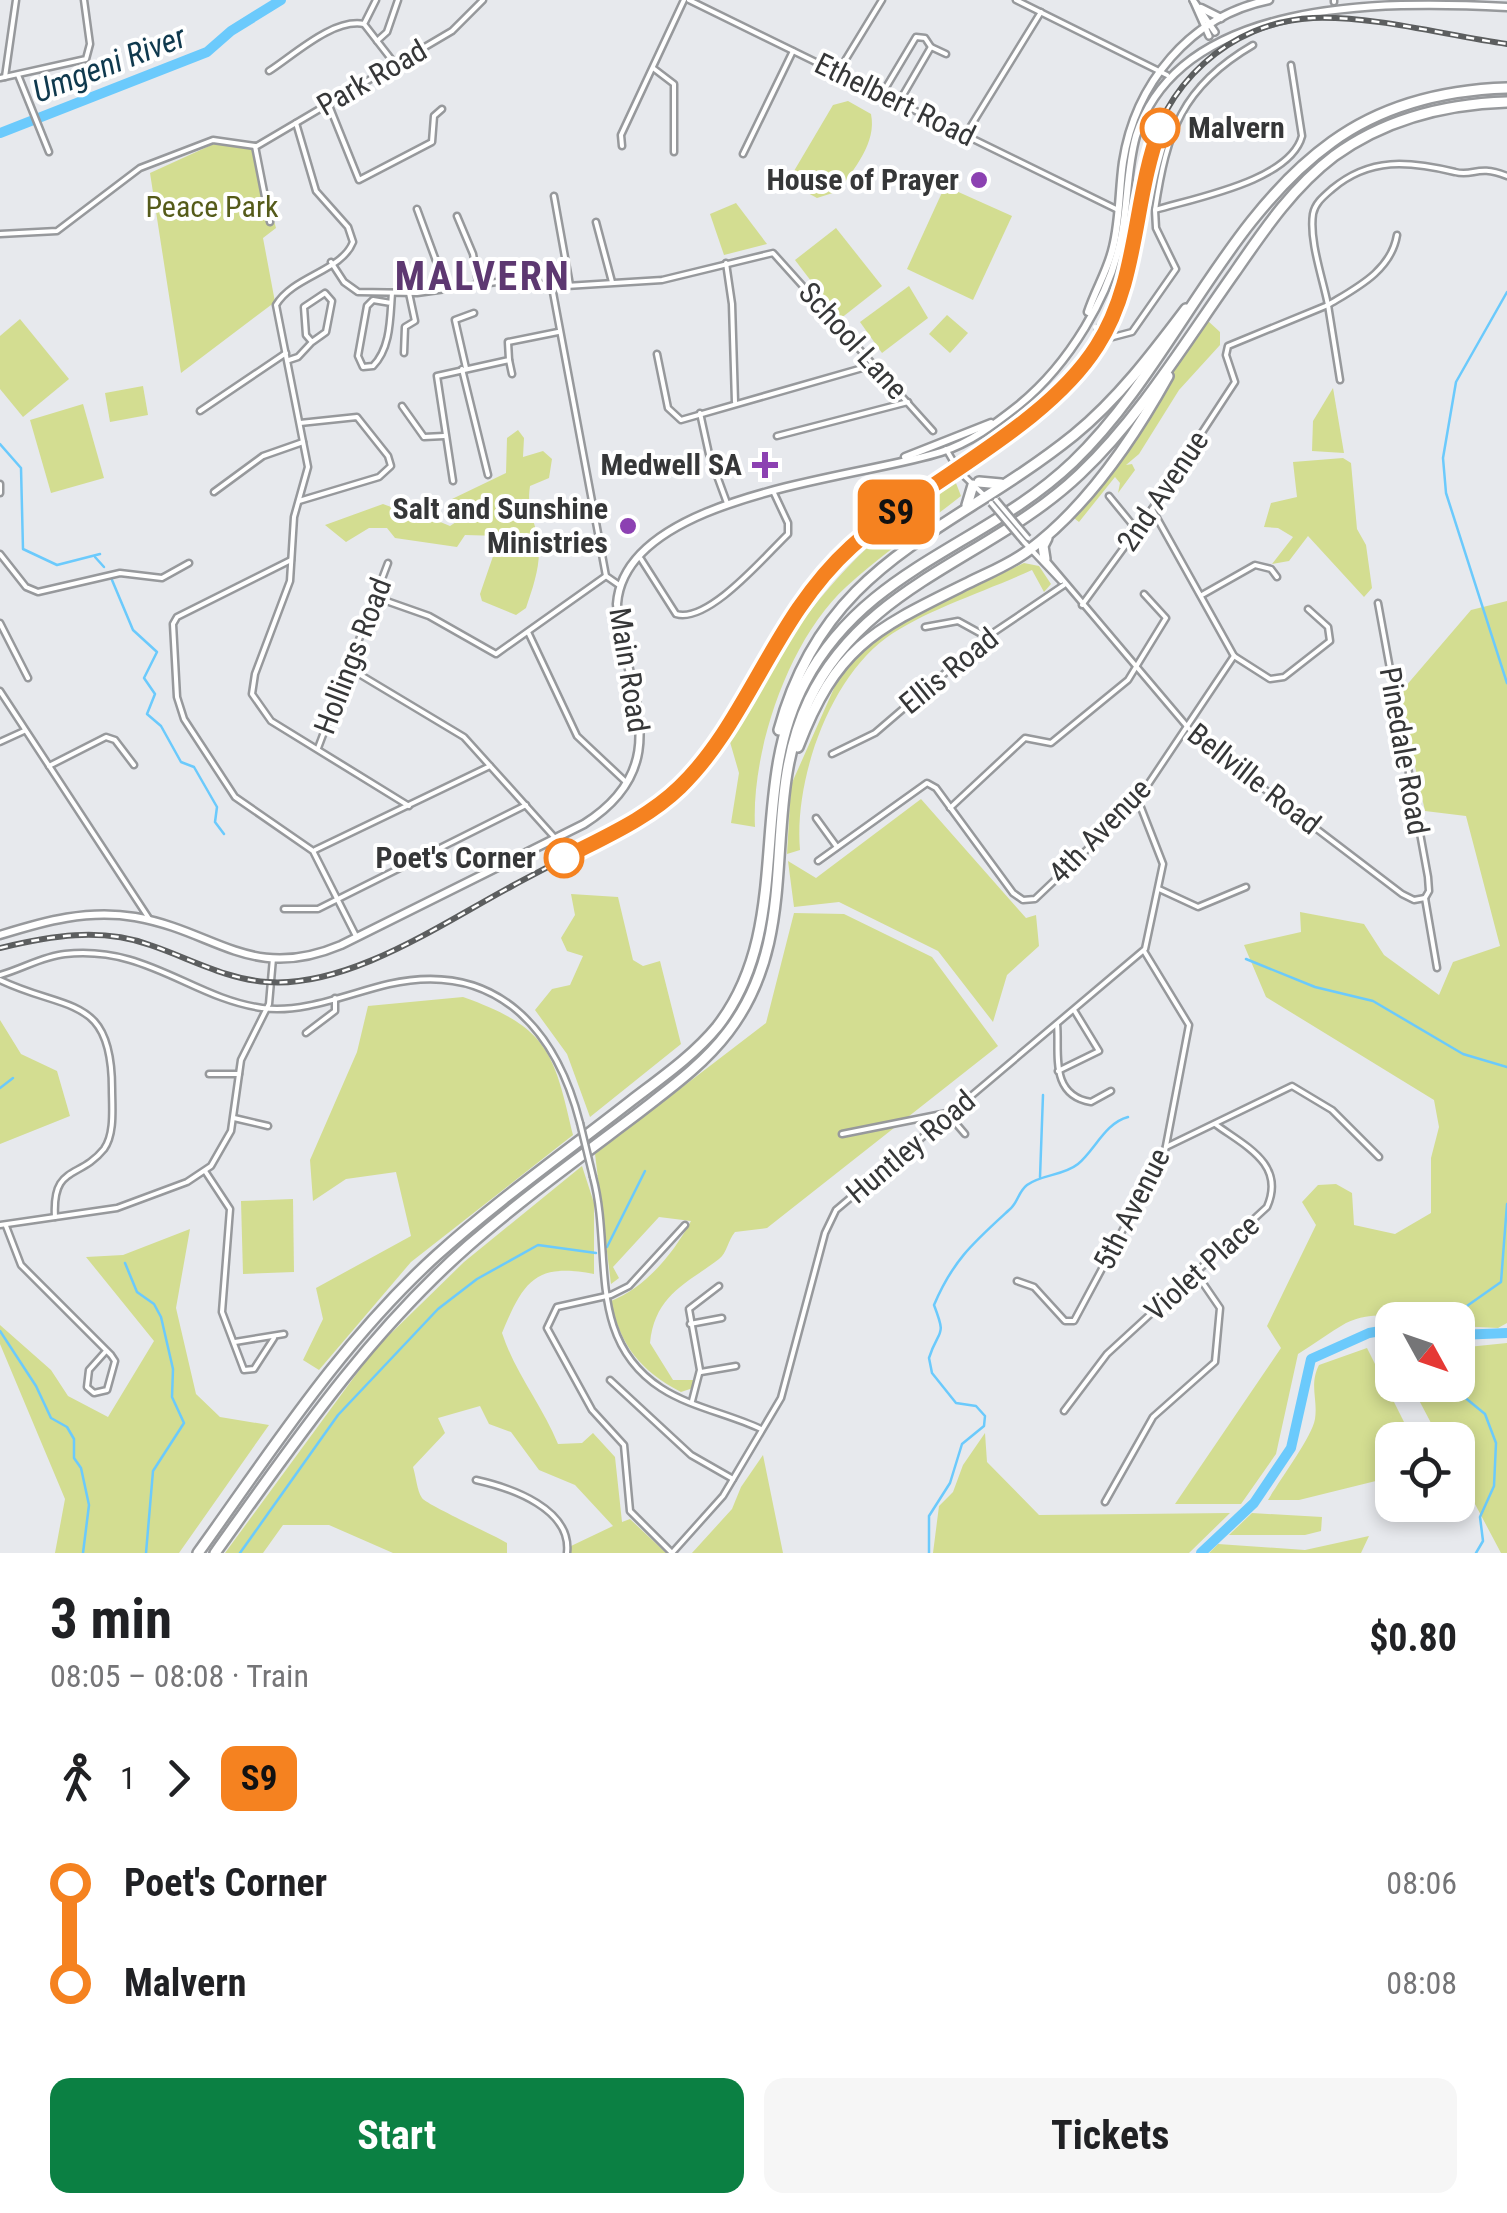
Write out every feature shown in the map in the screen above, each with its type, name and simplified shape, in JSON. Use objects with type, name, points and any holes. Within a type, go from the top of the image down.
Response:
[{"type":"highway","points":[[768,837],[766,808],[778,734],[794,683],[816,639],[869,576],[958,513],[991,498],[1073,436],[1127,384],[1262,204],[1304,164],[1342,135],[1389,110],[1444,94],[1507,88]]},
{"type":"highway","points":[[215,1553],[326,1398],[408,1302],[483,1234],[690,1072],[736,1020],[764,965],[773,935],[788,767],[809,700],[837,655],[863,624],[914,582],[1016,524],[1074,480],[1118,435],[1286,202],[1334,156],[1380,129],[1427,112],[1507,102]]},
{"type":"highway","points":[[198,1553],[327,1374],[412,1279],[460,1235],[675,1067],[714,1030],[742,988],[760,940],[776,767],[787,724],[804,683],[834,637],[893,580],[1017,508],[1086,450],[1127,402],[1253,223],[1304,164]]},
{"type":"highway","points":[[1012,561],[1043,559],[1043,546],[1054,527],[1123,448],[1188,339]]},
{"type":"highway","points":[[958,513],[971,499],[976,483],[1009,481]]},
{"type":"highway","points":[[788,767],[825,684],[854,649],[888,622],[1012,561],[1054,527]]},
{"type":"main road","name":"Main Road","points":[[0,935],[78,915],[106,914],[150,920],[238,955],[273,958],[320,952],[597,816],[627,783],[642,735],[617,610],[620,585],[639,555],[726,503],[944,447],[1008,414],[1042,383],[1085,321],[1114,269],[1136,136],[1167,75],[1221,18],[1270,0]]},
{"type":"main road","points":[[1318,2],[1497,3],[1507,7]]},
{"type":"main road","name":"Main Road","points":[[1122,213],[1120,197],[1129,133],[1159,70],[1210,30],[1280,5]]},
{"type":"main road","points":[[1201,8],[1221,18]]},
{"type":"street","points":[[16,0],[2,78],[86,59],[90,44],[84,0]]},
{"type":"street","points":[[364,24],[376,0]]},
{"type":"street","points":[[378,41],[387,32],[398,0]]},
{"type":"street","name":"Park Road","points":[[255,146],[460,25],[483,0]]},
{"type":"street","points":[[622,146],[621,134],[687,0]]},
{"type":"street","name":"Ethelbert Road","points":[[687,0],[1122,213]]},
{"type":"street","points":[[838,72],[882,0]]},
{"type":"street","points":[[1016,0],[1167,75]]},
{"type":"street","points":[[1193,0],[1201,8],[1210,30],[1193,0]]},
{"type":"street","points":[[966,134],[1040,12]]},
{"type":"street","points":[[268,71],[331,31],[354,22],[364,24],[395,64]]},
{"type":"street","points":[[882,94],[916,37],[922,36],[931,47],[946,54]]},
{"type":"street","points":[[1085,321],[1113,337],[1132,332],[1176,269],[1156,228],[1155,210],[1167,143],[1180,112],[1210,75],[1253,45]]},
{"type":"street","points":[[899,102],[931,47]]},
{"type":"street","points":[[743,154],[793,50]]},
{"type":"street","points":[[1155,210],[1262,176],[1288,158],[1302,136],[1291,65]]},
{"type":"street","points":[[653,68],[674,84],[674,152]]},
{"type":"street","points":[[18,75],[49,152]]},
{"type":"street","points":[[328,103],[359,180],[432,142],[434,116],[442,109]]},
{"type":"street","points":[[296,123],[316,190],[353,236],[352,247],[283,294],[276,305],[308,467],[299,501],[290,582],[255,674],[252,694],[264,716],[409,806]]},
{"type":"street","points":[[0,234],[36,236],[57,230],[140,168],[212,140],[255,146],[270,222]]},
{"type":"street","points":[[1340,380],[1313,216],[1319,202],[1337,184],[1380,163],[1430,165],[1459,173],[1486,167],[1507,176]]},
{"type":"street","points":[[554,196],[570,286]]},
{"type":"street","points":[[1100,200],[1120,197]]},
{"type":"street","points":[[417,209],[446,288]]},
{"type":"street","points":[[457,216],[474,254],[478,282]]},
{"type":"street","points":[[596,222],[612,282]]},
{"type":"street","points":[[1328,305],[1371,278],[1389,256],[1397,235]]},
{"type":"street","name":"School Lane","points":[[726,262],[773,253],[933,430]]},
{"type":"street","points":[[331,262],[350,288],[392,293],[478,282],[521,280],[570,286],[662,280],[726,262],[732,304],[735,402]]},
{"type":"street","points":[[551,286],[606,576],[620,585]]},
{"type":"street","points":[[287,360],[298,358],[329,326],[332,301],[325,293],[304,308],[306,335],[312,342]]},
{"type":"street","points":[[391,303],[373,300],[367,306],[358,356],[362,366],[372,366],[385,351],[391,303],[392,293]]},
{"type":"street","points":[[404,353],[405,327],[414,320],[409,293]]},
{"type":"street","name":"2nd Avenue","points":[[1082,606],[1152,509],[1228,392],[1234,372],[1226,355],[1233,343],[1328,305]]},
{"type":"street","points":[[474,313],[455,320],[488,475]]},
{"type":"street","points":[[512,374],[508,342],[560,331]]},
{"type":"street","points":[[200,411],[286,353]]},
{"type":"street","points":[[657,354],[672,415],[680,420],[874,365]]},
{"type":"street","points":[[453,482],[436,378],[439,374],[509,360]]},
{"type":"street","points":[[777,436],[908,402]]},
{"type":"street","points":[[402,406],[424,437],[444,436]]},
{"type":"street","points":[[700,412],[708,454],[726,503]]},
{"type":"street","points":[[299,501],[379,477],[391,466],[388,456],[358,416],[300,423]]},
{"type":"street","points":[[214,492],[264,456],[303,442]]},
{"type":"street","name":"Bellville Road","points":[[954,443],[976,483]]},
{"type":"street","name":"Bellville Road","points":[[944,447],[960,472],[991,498],[1186,728],[1402,894],[1416,900],[1424,898]]},
{"type":"street","points":[[0,484],[0,493]]},
{"type":"street","points":[[639,555],[670,607],[688,617],[726,594],[790,528],[773,490]]},
{"type":"street","points":[[1109,496],[1136,529]]},
{"type":"street","points":[[1152,509],[1234,656],[1273,681],[1284,677],[1330,641],[1328,628],[1308,609]]},
{"type":"street","points":[[0,554],[26,587],[38,592],[120,573],[162,578],[189,563]]},
{"type":"street","points":[[290,560],[178,616],[173,624],[176,697],[184,719],[230,792],[313,851],[356,937]]},
{"type":"street","name":"Hollings Road","points":[[318,748],[388,563]]},
{"type":"street","points":[[1202,594],[1255,565],[1278,576]]},
{"type":"street","points":[[375,597],[430,616],[496,654],[606,576]]},
{"type":"street","name":"Ellis Road","points":[[832,754],[875,733],[987,638],[1064,584]]},
{"type":"street","points":[[818,861],[923,784],[935,787],[950,808],[1023,739],[1052,742],[1136,670],[1166,615],[1144,594]]},
{"type":"street","name":"Pinedale Road","points":[[1378,604],[1428,877],[1424,898],[1438,968]]},
{"type":"street","points":[[925,627],[958,621],[987,638]]},
{"type":"street","points":[[0,623],[28,678]]},
{"type":"street","points":[[528,632],[572,728],[627,783]]},
{"type":"street","name":"4th Avenue","points":[[950,808],[1014,893],[1028,901],[1138,800],[1234,656]]},
{"type":"street","points":[[348,668],[460,734],[555,838]]},
{"type":"street","points":[[0,691],[150,920]]},
{"type":"street","points":[[0,742],[24,731]]},
{"type":"street","points":[[48,766],[106,736],[115,740],[134,764]]},
{"type":"street","points":[[313,851],[490,766]]},
{"type":"street","points":[[1138,800],[1162,854],[1159,888],[1144,951]]},
{"type":"street","points":[[284,909],[318,909],[526,804]]},
{"type":"street","points":[[816,818],[837,847]]},
{"type":"street","points":[[1159,888],[1198,908],[1246,887]]},
{"type":"street","name":"Huntley Road","points":[[672,1553],[734,1479],[786,1384],[830,1220],[847,1200],[1144,951]]},
{"type":"street","name":"5th Avenue","points":[[1016,1281],[1034,1287],[1065,1321],[1072,1323],[1166,1147],[1190,1025],[1144,951]]},
{"type":"street","points":[[0,977],[54,956],[109,955],[141,962],[268,1009],[415,980],[450,981],[495,996],[526,1018],[552,1047],[568,1078],[600,1207],[605,1297],[614,1333],[630,1360],[664,1390],[761,1429]]},
{"type":"street","points":[[106,1351],[88,1374],[88,1387],[94,1393],[107,1390],[116,1368],[106,1351],[21,1265],[3,1224],[118,1208],[206,1170],[222,1152],[234,1118],[244,1049],[268,1009],[273,958]]},
{"type":"street","points":[[0,977],[76,1008],[100,1027],[110,1046],[109,1137],[101,1152],[60,1181],[54,1197],[55,1217]]},
{"type":"street","points":[[306,1033],[335,1011],[335,998]]},
{"type":"street","points":[[1058,1071],[1099,1051],[1074,1010]]},
{"type":"street","points":[[1057,1024],[1058,1071],[1081,1100],[1093,1101],[1112,1091]]},
{"type":"street","points":[[209,1074],[239,1074]]},
{"type":"street","points":[[1166,1147],[1292,1086],[1332,1110],[1379,1157]]},
{"type":"street","points":[[842,1134],[950,1114],[965,1134]]},
{"type":"street","points":[[234,1118],[268,1126]]},
{"type":"street","name":"Violet Place","points":[[1064,1411],[1106,1354],[1261,1216],[1273,1188],[1264,1161],[1216,1124]]},
{"type":"street","points":[[206,1170],[230,1210],[222,1306],[232,1342],[247,1372],[254,1369],[274,1338]]},
{"type":"street","points":[[672,1553],[630,1511],[624,1445],[592,1410],[547,1328],[552,1312],[563,1304],[605,1297],[642,1274],[685,1226]]},
{"type":"street","points":[[1104,1502],[1152,1417],[1214,1362],[1220,1308],[1196,1273]]},
{"type":"street","points":[[692,1402],[700,1372],[690,1324],[692,1306],[719,1286]]},
{"type":"street","points":[[690,1324],[722,1318]]},
{"type":"street","points":[[232,1342],[284,1334]]},
{"type":"street","points":[[261,1340],[268,1348]]},
{"type":"street","points":[[700,1372],[736,1366]]},
{"type":"street","points":[[610,1380],[691,1455],[734,1479]]},
{"type":"street","points":[[476,1480],[551,1513],[566,1531],[567,1553]]},
{"type":"green space","points":[[848,101],[871,114],[871,135],[839,191],[817,198],[806,192],[794,171],[833,105]]},
{"type":"green space","name":"Peace Park","points":[[218,142],[254,148],[276,228],[263,238],[275,302],[181,373],[150,173]]},
{"type":"green space","points":[[945,186],[1012,216],[973,300],[907,269]]},
{"type":"green space","points":[[736,203],[767,244],[724,255],[710,214]]},
{"type":"green space","points":[[836,228],[882,286],[840,319],[795,260]]},
{"type":"green space","points":[[909,286],[928,318],[882,353],[860,322]]},
{"type":"green space","points":[[947,315],[968,333],[950,353],[929,334]]},
{"type":"green space","points":[[20,319],[69,379],[23,417],[0,389],[0,336]]},
{"type":"green space","points":[[1208,321],[1220,332],[1220,345],[1179,390],[1139,454],[1126,465],[1132,464],[1135,470],[1118,493],[1120,483],[1115,477],[1079,522],[1070,515]]},
{"type":"green space","points":[[143,386],[148,415],[110,422],[105,393]]},
{"type":"green space","points":[[1333,388],[1344,453],[1312,451],[1313,421]]},
{"type":"green space","points":[[83,404],[104,478],[51,493],[30,420]]},
{"type":"green space","points":[[518,430],[524,438],[523,457],[543,451],[552,459],[549,478],[530,486],[538,563],[526,608],[516,615],[482,601],[480,594],[500,536],[465,535],[457,547],[395,538],[387,528],[369,528],[346,542],[325,525],[383,504],[450,526],[459,520],[452,499],[506,473],[507,438]]},
{"type":"green space","points":[[1343,458],[1351,463],[1357,529],[1366,545],[1372,588],[1364,597],[1308,536],[1289,561],[1272,564],[1293,537],[1278,528],[1264,527],[1271,503],[1297,497],[1293,462]]},
{"type":"green space","points":[[954,478],[961,496],[846,587],[807,636],[777,699],[767,732],[759,765],[755,827],[731,823],[739,773],[730,742],[774,663],[798,627],[852,563]]},
{"type":"green space","points":[[1024,563],[1039,566],[1051,584],[1044,592],[1032,570],[918,619],[886,638],[865,657],[847,680],[819,734],[803,794],[800,850],[787,854],[791,785],[843,668],[895,624]]},
{"type":"green space","points":[[1507,601],[1507,1323],[1498,1328],[1475,1327],[1475,1302],[1375,1302],[1375,1316],[1346,1323],[1298,1354],[1276,1454],[1241,1504],[1175,1504],[1281,1348],[1267,1326],[1316,1225],[1302,1202],[1318,1185],[1336,1184],[1352,1193],[1354,1225],[1395,1234],[1431,1213],[1431,1158],[1439,1127],[1434,1100],[1266,997],[1244,945],[1301,932],[1300,912],[1364,924],[1384,955],[1439,995],[1453,962],[1500,946],[1466,816],[1425,811],[1399,694],[1471,610]]},
{"type":"green space","points":[[921,799],[1026,918],[1036,915],[1039,946],[1007,975],[993,1022],[938,951],[839,902],[794,907],[788,861],[816,878]]},
{"type":"green space","points":[[571,894],[618,897],[633,960],[643,966],[660,961],[681,1044],[590,1117],[567,1054],[535,1010],[552,989],[570,985],[583,956],[567,951],[561,938],[575,915]]},
{"type":"green space","points":[[794,913],[844,914],[932,957],[998,1046],[767,1228],[735,1232],[722,1256],[674,1292],[658,1313],[650,1343],[673,1380],[693,1380],[693,1388],[681,1392],[654,1375],[634,1355],[620,1331],[611,1301],[636,1287],[657,1268],[691,1221],[659,1217],[613,1267],[619,1278],[611,1284],[595,1154],[766,1023]]},
{"type":"green space","points":[[463,997],[513,1020],[543,1046],[560,1083],[573,1135],[411,1262],[319,1370],[303,1360],[323,1319],[316,1288],[411,1236],[396,1172],[346,1179],[313,1201],[310,1160],[357,1052],[368,1006]]},
{"type":"green space","points":[[0,1020],[21,1054],[57,1071],[70,1116],[0,1144]]},
{"type":"green space","points":[[582,1166],[594,1203],[594,1274],[558,1271],[534,1280],[525,1288],[502,1333],[558,1444],[582,1443],[593,1433],[615,1457],[622,1522],[630,1519],[666,1553],[570,1553],[571,1546],[613,1526],[575,1485],[539,1470],[511,1432],[489,1424],[480,1406],[438,1418],[445,1433],[413,1467],[422,1498],[507,1543],[507,1553],[393,1553],[329,1525],[283,1525],[263,1553],[225,1553],[374,1350],[464,1262]]},
{"type":"green space","points":[[293,1199],[294,1272],[243,1274],[241,1201]]},
{"type":"green space","points":[[190,1229],[176,1308],[196,1394],[220,1417],[269,1425],[179,1553],[55,1553],[65,1499],[0,1344],[0,1325],[51,1370],[68,1396],[108,1417],[154,1341],[86,1257],[123,1255]]},
{"type":"green space","points":[[1507,1343],[1507,1553],[1501,1553],[1475,1504],[1475,1422],[1431,1422],[1420,1402],[1475,1402],[1475,1346]]},
{"type":"green space","points":[[1367,1348],[1375,1364],[1375,1402],[1394,1402],[1404,1422],[1375,1422],[1375,1481],[1299,1500],[1268,1500],[1313,1427],[1319,1365]]},
{"type":"green space","points":[[985,1433],[987,1462],[1039,1515],[1230,1513],[1189,1553],[933,1553],[939,1506],[953,1492],[963,1465]]},
{"type":"green space","points":[[763,1455],[783,1553],[692,1553],[732,1509],[741,1487]]},
{"type":"green space","points":[[1252,1513],[1322,1517],[1321,1531],[1305,1535],[1229,1535]]},
{"type":"green space","points":[[1369,1536],[1361,1553],[1209,1553],[1218,1544],[1305,1550]]},
{"type":"waterway","name":"Umgeni River","points":[[0,133],[207,52],[231,31],[281,0]]},
{"type":"waterway","points":[[1507,292],[1456,382],[1443,458],[1446,493],[1507,683]]},
{"type":"waterway","points":[[0,444],[21,468],[23,549],[57,565],[100,554]]},
{"type":"waterway","points":[[95,557],[104,567]]},
{"type":"waterway","points":[[112,580],[133,630],[157,652],[144,678],[155,694],[147,714],[161,726],[181,762],[194,767],[217,807],[215,822],[224,834]]},
{"type":"waterway","points":[[1246,959],[1315,987],[1373,1001],[1463,1054],[1507,1067]]},
{"type":"waterway","points":[[0,1088],[13,1078]]},
{"type":"waterway","points":[[1040,1177],[1043,1095]]},
{"type":"waterway","points":[[929,1553],[929,1516],[950,1483],[962,1444],[984,1426],[985,1416],[976,1406],[956,1403],[932,1373],[929,1358],[941,1329],[934,1305],[941,1289],[975,1242],[1012,1207],[1024,1188],[1078,1164],[1107,1131],[1128,1117]]},
{"type":"waterway","points":[[607,1247],[645,1171]]},
{"type":"waterway","points":[[1473,1302],[1501,1282],[1507,1204]]},
{"type":"waterway","points":[[240,1553],[338,1415],[438,1309],[477,1279],[538,1245],[596,1253]]},
{"type":"waterway","points":[[125,1263],[137,1292],[154,1304],[161,1317],[173,1369],[172,1397],[184,1423],[153,1471],[146,1553]]},
{"type":"waterway","points":[[0,1331],[36,1386],[51,1418],[67,1427],[74,1439],[74,1458],[81,1468],[89,1505],[83,1553]]},
{"type":"waterway","points":[[1201,1553],[1254,1503],[1291,1448],[1311,1359],[1375,1332]]},
{"type":"waterway","points":[[1475,1334],[1507,1333]]},
{"type":"waterway","points":[[1470,1402],[1485,1414],[1496,1443],[1494,1486],[1480,1517],[1483,1541],[1476,1553]]},
{"type":"railway","points":[[0,948],[56,937],[112,936],[252,980],[298,981],[330,975],[425,935],[641,818],[673,792],[700,762],[785,626],[835,562],[865,535],[1043,407],[1097,347],[1125,282],[1154,138],[1183,85],[1204,64],[1254,32],[1282,22],[1313,18],[1385,23],[1507,44]]},
{"type":"train","name":"S9","points":[[564,858],[641,818],[684,784],[720,736],[788,620],[836,561],[879,524],[1050,399],[1081,369],[1116,313],[1160,128]]},
{"type":"place","name":"Malvern","points":[[1160,128]]},
{"type":"place","name":"House of Prayer","points":[[979,180]]},
{"type":"place","name":"Medwell SA","points":[[765,465]]},
{"type":"place","name":"Salt and Sunshine Ministries","points":[[628,526]]},
{"type":"place","name":"Poet's Corner","points":[[564,858]]},
{"type":"district","name":"MALVERN","points":[[483,276]]}]
